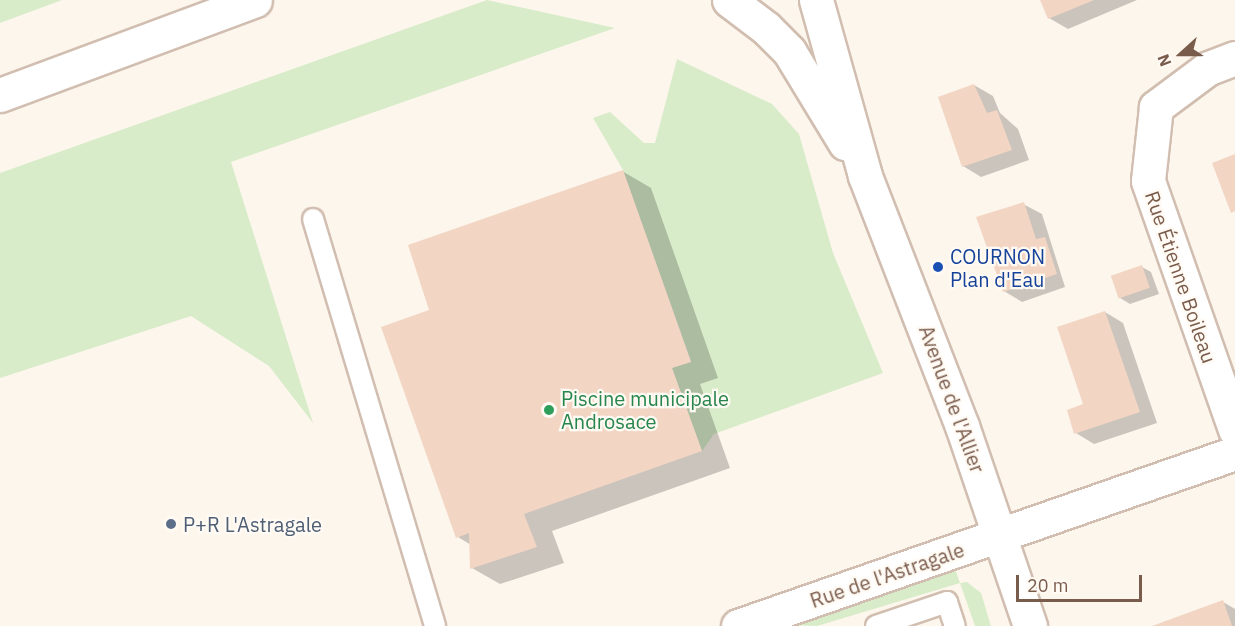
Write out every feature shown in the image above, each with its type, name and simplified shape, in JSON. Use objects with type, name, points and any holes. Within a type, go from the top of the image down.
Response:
[{"type":"street","points":[[0,94],[255,0]]},
{"type":"street","name":"Avenue de l'Allier","points":[[729,0],[766,28],[789,51],[865,176]]},
{"type":"street","name":"Avenue de l'Allier","points":[[816,0],[865,176],[1001,535],[1030,626]]},
{"type":"street","name":"Rue Étienne Boileau","points":[[1235,58],[1207,69],[1156,107],[1148,181],[1235,430]]},
{"type":"street","points":[[1001,535],[1235,453]]},
{"type":"street","name":"Rue de l'Astragale","points":[[738,626],[1001,535]]},
{"type":"lane","points":[[313,219],[435,626]]},
{"type":"lane","points":[[876,626],[947,602],[955,626]]},
{"type":"green space","points":[[0,0],[62,0],[0,23]]},
{"type":"green space","points":[[487,0],[615,28],[231,162],[313,423],[269,366],[191,316],[0,378],[0,173]]},
{"type":"green space","points":[[677,59],[772,104],[799,134],[833,253],[883,373],[714,434],[702,451],[672,368],[691,361],[623,170],[593,118],[610,112],[644,143],[655,143]]},
{"type":"green space","points":[[955,569],[960,583],[817,626],[784,625]]},
{"type":"green space","points":[[967,582],[981,593],[991,626],[975,626],[960,583]]},
{"type":"building","points":[[1040,0],[1094,0],[1048,19]]},
{"type":"building","points":[[974,84],[987,113],[997,110],[1012,150],[962,167],[938,97]]},
{"type":"building","points":[[1235,154],[1235,211],[1231,213],[1212,163]]},
{"type":"building","name":"Piscine municipale Androsace","points":[[623,170],[691,362],[672,368],[702,451],[524,514],[537,547],[470,569],[469,533],[456,538],[381,327],[429,310],[408,245]]},
{"type":"building","points":[[1024,202],[1036,239],[1045,237],[1057,274],[1003,292],[976,217]]},
{"type":"building","points":[[1142,265],[1150,288],[1119,298],[1111,276]]},
{"type":"building","points":[[1105,311],[1140,412],[1074,434],[1067,410],[1083,404],[1057,327]]},
{"type":"building","points":[[1223,600],[1232,626],[1152,626]]},
{"type":"place","name":"COURNON Plan d'Eau","points":[[938,267]]},
{"type":"place","name":"Piscine municipale Androsace","points":[[549,410]]},
{"type":"place","name":"P+R L'Astragale","points":[[171,524]]}]
